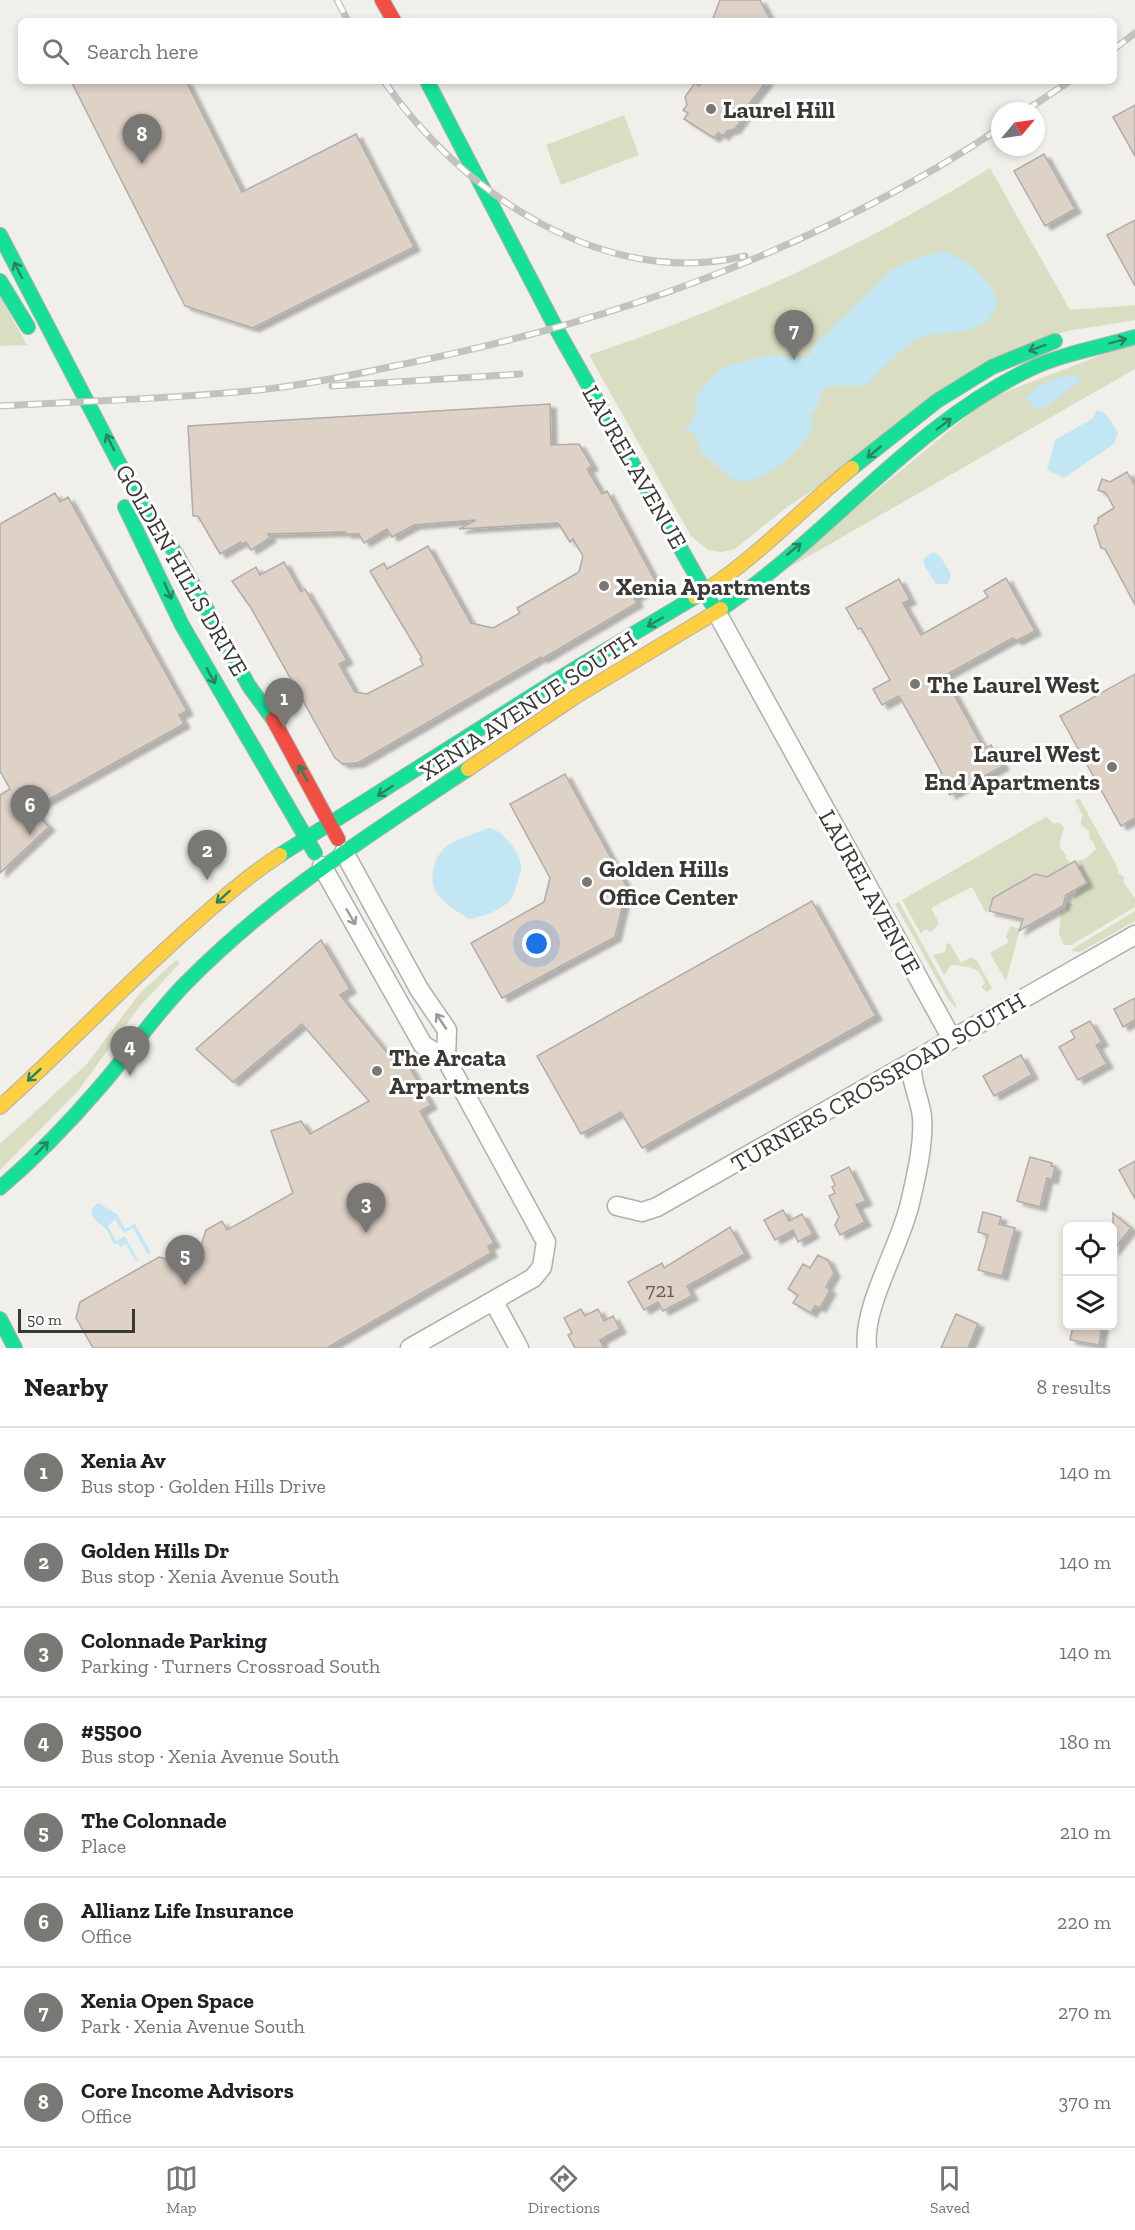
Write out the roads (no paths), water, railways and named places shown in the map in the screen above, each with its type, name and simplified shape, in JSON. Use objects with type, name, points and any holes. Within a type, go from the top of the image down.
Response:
[{"type":"main road","points":[[382,0],[391,18]]},
{"type":"main road","name":"LAUREL AVENUE","points":[[429,84],[562,338],[717,613]]},
{"type":"main road","name":"GOLDEN HILLS DRIVE","points":[[0,235],[119,463],[153,522],[177,555],[344,852]]},
{"type":"main road","points":[[0,281],[33,336]]},
{"type":"main road","points":[[1107,330],[1135,326]]},
{"type":"main road","name":"XENIA AVENUE SOUTH","points":[[0,1107],[69,1044],[125,985],[240,882],[581,665],[705,591],[776,535],[808,503],[937,401],[992,367],[1069,337]]},
{"type":"main road","name":"XENIA AVENUE SOUTH","points":[[0,1188],[19,1172],[99,1089],[184,985],[270,905],[322,866],[575,697],[717,613],[738,598],[923,440],[962,410],[1032,368],[1135,337]]},
{"type":"main road","name":"GOLDEN HILLS DRIVE","points":[[116,491],[149,552],[182,625],[322,866]]},
{"type":"main road","points":[[0,1319],[15,1348]]},
{"type":"street","name":"LAUREL AVENUE","points":[[717,613],[952,1039]]},
{"type":"street","name":"GOLDEN HILLS DRIVE","points":[[344,852],[419,989],[447,1030],[446,1059]]},
{"type":"street","name":"GOLDEN HILLS DRIVE","points":[[322,866],[423,1045],[446,1059],[543,1233],[546,1242],[545,1259],[533,1278],[494,1302]]},
{"type":"street","name":"TURNERS CROSSROAD SOUTH","points":[[618,1206],[642,1212],[657,1207],[1135,935]]},
{"type":"street","points":[[867,1348],[868,1322],[904,1225],[915,1174],[922,1116],[913,1081],[912,1063]]},
{"type":"street","points":[[410,1348],[494,1302],[519,1348]]},
{"type":"water","points":[[944,252],[967,263],[988,282],[994,293],[996,305],[992,315],[973,328],[929,335],[915,340],[866,385],[833,386],[823,389],[816,409],[810,416],[813,427],[808,436],[791,455],[769,473],[746,481],[736,480],[703,455],[694,432],[683,429],[691,423],[696,410],[696,396],[721,368],[769,355],[806,358],[819,341],[890,271],[922,256]]},
{"type":"water","points":[[1064,376],[1077,376],[1081,380],[1045,408],[1032,408],[1032,402],[1024,399],[1038,386]]},
{"type":"water","points":[[1097,410],[1106,414],[1118,432],[1114,444],[1064,478],[1047,470],[1055,440],[1092,419]]},
{"type":"water","points":[[934,552],[940,556],[951,574],[948,584],[936,584],[924,565],[924,558]]},
{"type":"water","points":[[489,828],[500,833],[511,844],[519,857],[521,869],[514,892],[506,904],[487,914],[469,919],[446,904],[436,892],[433,885],[434,866],[440,853],[447,846]]},
{"type":"water","points":[[98,1203],[117,1214],[125,1229],[135,1224],[151,1253],[148,1255],[133,1228],[124,1233],[115,1219],[108,1226],[116,1241],[125,1236],[138,1260],[136,1261],[126,1244],[120,1247],[118,1243],[114,1244],[106,1229],[93,1216],[92,1210]]},
{"type":"railway","points":[[337,0],[346,18]]},
{"type":"railway","points":[[1117,47],[1135,33]]},
{"type":"railway","points":[[386,84],[416,122],[453,160],[495,195],[540,223],[589,245],[640,259],[692,263],[745,256]]},
{"type":"railway","points":[[1038,102],[1066,84]]},
{"type":"railway","points":[[0,406],[194,396],[277,388],[478,348],[557,327],[712,276],[787,245],[860,210],[931,171],[991,134]]},
{"type":"railway","points":[[332,386],[520,374]]},
{"type":"place","name":"Laurel Hill","points":[[711,109]]},
{"type":"place","name":"Core Income Advisors","points":[[142,164]]},
{"type":"place","name":"Xenia Open Space","points":[[794,360]]},
{"type":"place","name":"Xenia Apartments","points":[[604,586]]},
{"type":"place","name":"The Laurel West","points":[[915,684]]},
{"type":"place","name":"Xenia Av","points":[[284,728]]},
{"type":"place","name":"Laurel West End Apartments","points":[[1112,767]]},
{"type":"place","name":"Allianz Life Insurance","points":[[30,835]]},
{"type":"place","name":"Golden Hills Dr","points":[[207,880]]},
{"type":"place","name":"Golden Hills Office Center","points":[[587,882]]},
{"type":"place","name":"The Arcata Arpartments","points":[[377,1071]]},
{"type":"place","name":"#5500","points":[[130,1076]]},
{"type":"place","name":"Colonnade Parking","points":[[366,1233]]},
{"type":"place","name":"The Colonnade","points":[[185,1285]]}]
